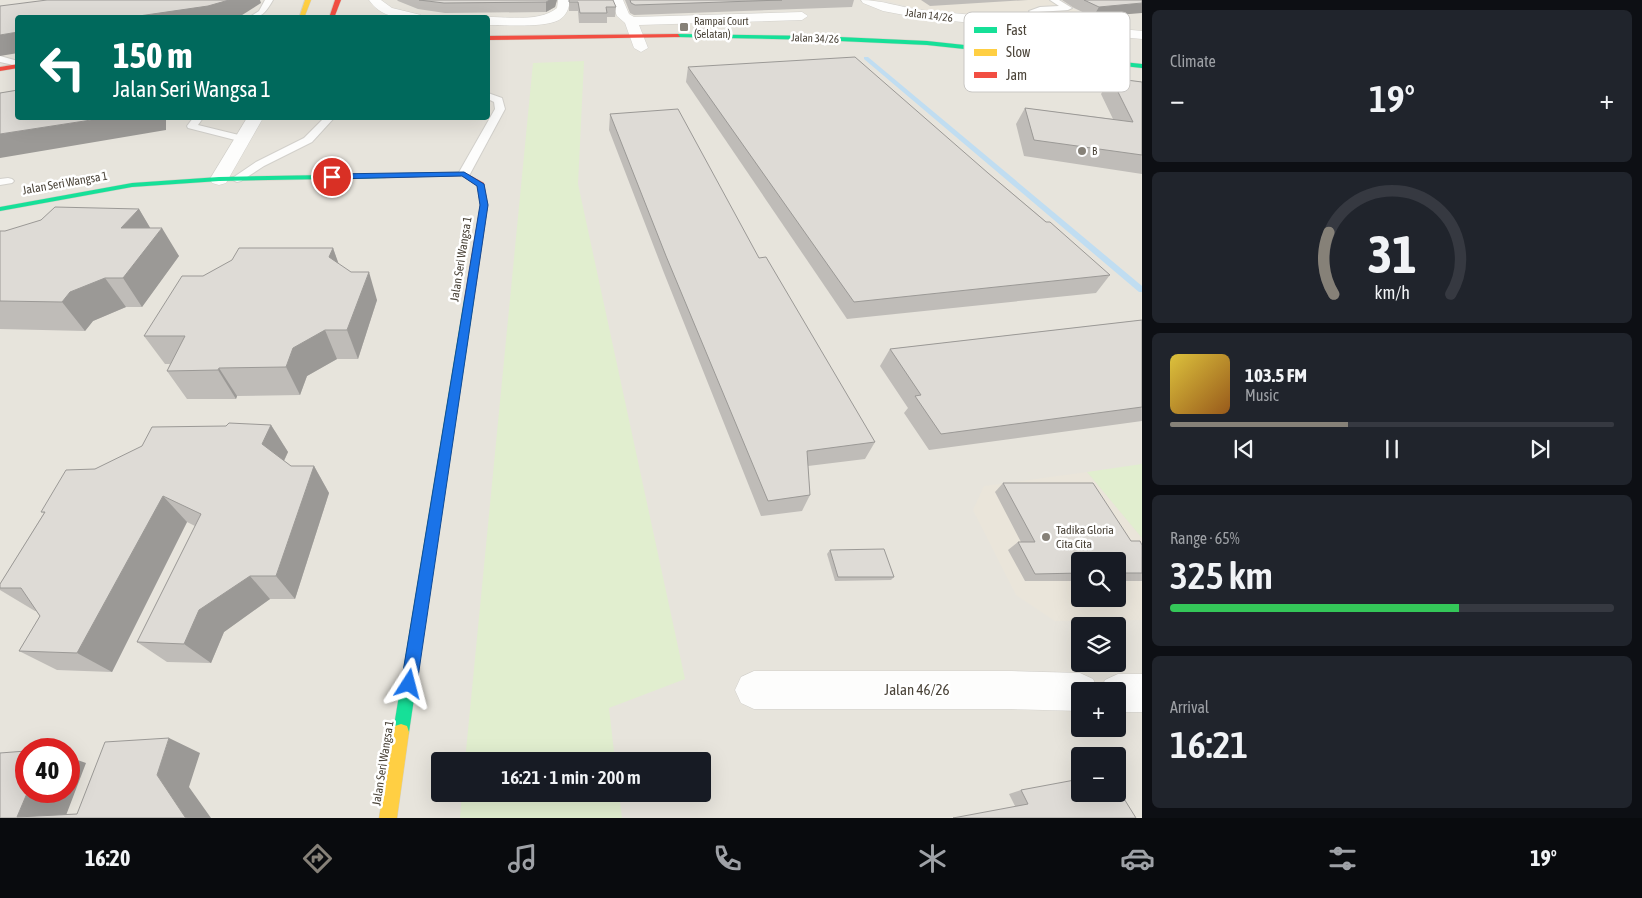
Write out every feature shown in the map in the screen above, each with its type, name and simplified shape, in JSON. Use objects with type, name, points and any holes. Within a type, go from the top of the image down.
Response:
[{"type":"main road","points":[[302,15],[308,0]]},
{"type":"main road","points":[[331,15],[338,0]]},
{"type":"main road","name":"Jalan 34/26","points":[[490,38],[639,42],[660,48]]},
{"type":"main road","name":"Jalan 34/26","points":[[490,49],[639,42],[818,38],[928,43],[964,47]]},
{"type":"main road","name":"Jalan 34/26","points":[[717,48],[782,49]]},
{"type":"main road","points":[[945,57],[964,59]]},
{"type":"main road","points":[[0,69],[15,66]]},
{"type":"main road","points":[[0,80],[15,78]]},
{"type":"main road","name":"Jalan Seri Wangsa 1","points":[[0,209],[132,185],[237,178],[464,174],[481,185],[484,205],[388,818]]},
{"type":"street","points":[[375,0],[377,4],[392,13],[402,15]]},
{"type":"street","points":[[490,21],[540,20],[554,17],[563,8],[564,0]]},
{"type":"street","points":[[617,0],[623,16],[632,21],[802,16]]},
{"type":"street","name":"Jalan 14/26","points":[[867,0],[902,12],[964,19]]},
{"type":"street","points":[[632,21],[639,42]]},
{"type":"street","points":[[219,179],[254,120]]},
{"type":"street","name":"Jalan 46/26","points":[[754,690],[1071,692]]},
{"type":"lane","points":[[256,15],[262,12],[269,0]]},
{"type":"lane","points":[[1034,12],[1040,9],[1068,8],[1054,0]]},
{"type":"lane","points":[[0,59],[15,57]]},
{"type":"lane","points":[[0,59],[15,64]]},
{"type":"lane","points":[[464,174],[500,109],[498,100],[490,97]]},
{"type":"lane","points":[[196,120],[192,126],[242,139]]},
{"type":"lane","points":[[237,178],[308,140],[326,120]]},
{"type":"shaded area","points":[[0,0],[1142,0],[1142,818],[0,818]]},
{"type":"shaded area","points":[[884,0],[1055,0],[1079,12],[964,13],[917,9]]},
{"type":"shaded area","points":[[1087,472],[1142,538],[1142,620],[1126,620],[1126,617],[1071,617],[1071,621],[1055,621],[1016,595],[973,510],[984,486]]},
{"type":"green space","points":[[584,61],[578,184],[685,679],[609,708],[614,752],[466,752],[533,63]]},
{"type":"green space","points":[[1142,464],[1142,538],[1087,472]]},
{"type":"green space","points":[[461,802],[620,802],[622,818],[460,818]]},
{"type":"building","points":[[47,0],[229,0],[208,6],[146,15],[15,15],[15,32],[0,35],[0,6]]},
{"type":"building","points":[[419,0],[550,0],[546,2],[444,3]]},
{"type":"building","points":[[569,0],[613,0],[616,7],[606,7],[607,13],[580,13],[578,2],[569,2]]},
{"type":"building","points":[[630,0],[782,0],[635,5]]},
{"type":"building","points":[[1084,0],[1142,0],[1142,3],[1099,7]]},
{"type":"building","points":[[855,57],[988,173],[1046,222],[1050,222],[1110,275],[854,302],[688,67]]},
{"type":"building","points":[[1130,80],[1142,82],[1142,155],[1034,140],[1025,108],[1133,122],[1118,92],[1130,92]]},
{"type":"building","points":[[15,90],[15,120],[91,120],[0,134],[0,93]]},
{"type":"building","points":[[678,109],[759,258],[766,257],[875,442],[807,451],[810,495],[768,501],[666,256],[610,114]]},
{"type":"building","points":[[55,207],[139,209],[121,228],[162,228],[123,278],[105,278],[70,292],[62,302],[0,301],[0,231],[41,220]]},
{"type":"building","points":[[239,248],[333,248],[329,257],[351,272],[369,272],[347,330],[325,330],[293,348],[286,367],[167,371],[185,336],[144,336],[182,276],[203,276],[232,260]]},
{"type":"building","points":[[1142,320],[1142,407],[941,434],[915,396],[921,395],[890,349]]},
{"type":"building","points":[[229,423],[271,425],[262,444],[291,466],[314,466],[276,576],[250,576],[199,610],[184,644],[137,642],[201,514],[163,496],[77,653],[19,651],[40,616],[21,588],[0,588],[0,584],[45,512],[41,512],[66,470],[95,469],[142,446],[152,427],[226,426]]},
{"type":"building","points":[[1003,483],[1093,483],[1131,541],[1140,541],[1142,545],[1142,573],[1126,573],[1126,552],[1071,552],[1071,573],[1035,574],[1018,542],[1035,542]]},
{"type":"building","points":[[884,549],[894,577],[838,577],[830,550]]},
{"type":"building","points":[[169,738],[157,775],[187,818],[0,818],[0,753],[15,752],[15,803],[23,803],[17,817],[77,814],[105,742]]},
{"type":"building","points":[[1071,781],[1071,802],[1126,802],[1136,818],[953,818],[1028,804],[1021,790]]},
{"type":"waterway","points":[[866,58],[1142,290]]},
{"type":"traffic: fast","points":[[678,36],[817,38],[927,43],[964,47]]},
{"type":"traffic: fast","points":[[1130,65],[1142,66]]},
{"type":"traffic: fast","points":[[0,209],[132,185],[219,179],[383,176]]},
{"type":"traffic: fast","points":[[401,732],[469,300]]},
{"type":"traffic: slow","points":[[302,15],[308,0]]},
{"type":"traffic: slow","points":[[388,818],[401,732]]},
{"type":"traffic: jam","points":[[332,15],[338,0]]},
{"type":"traffic: jam","points":[[490,38],[678,36]]},
{"type":"traffic: jam","points":[[0,69],[15,66]]},
{"type":"traffic: jam","points":[[383,176],[464,174],[481,185],[484,205],[469,300]]},
{"type":"place","name":"Rampai Court (Selatan)","points":[[684,27]]},
{"type":"place","name":"B","points":[[1082,151]]},
{"type":"place","name":"Tadika Gloria Cita Cita","points":[[1046,537]]},
{"type":"route","points":[[332,177],[464,174],[481,185],[484,205],[409,684]]}]
